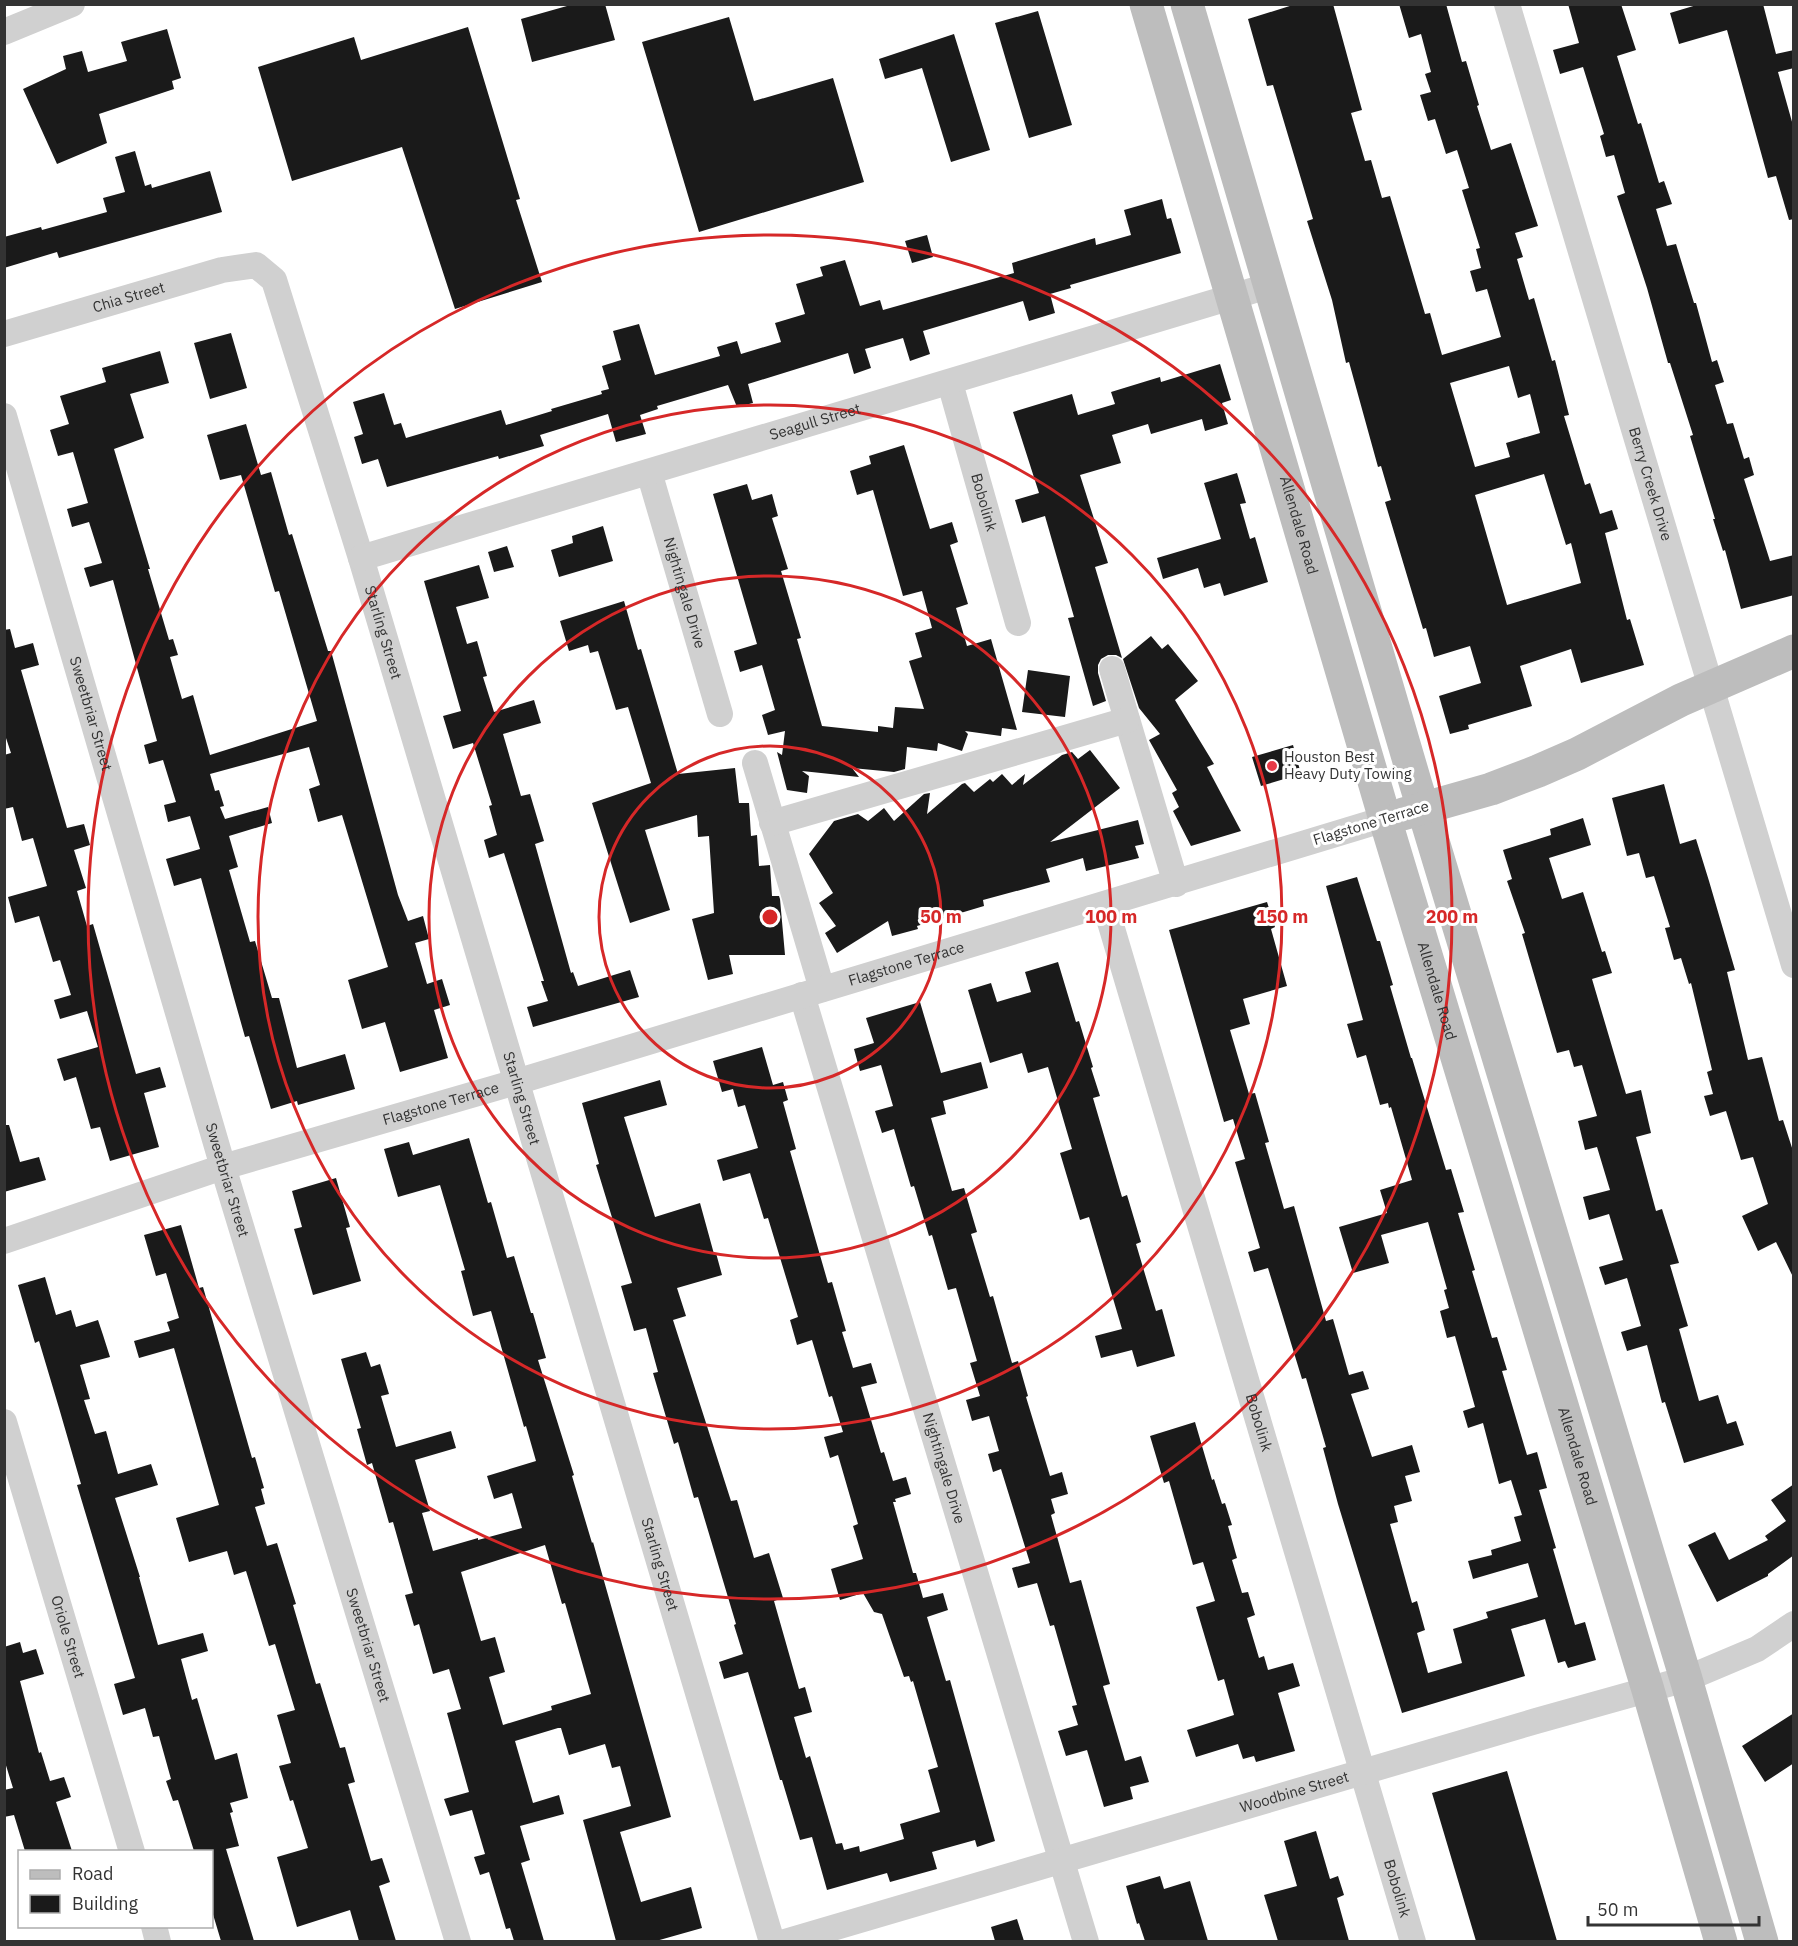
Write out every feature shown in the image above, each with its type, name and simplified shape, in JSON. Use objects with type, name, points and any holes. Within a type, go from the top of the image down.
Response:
[{"type":"main road","name":"Allendale Road","points":[[1146,4],[1385,819],[1648,1690],[1721,1941]]},
{"type":"main road","points":[[1158,44],[1192,19],[1422,808],[1686,1679],[1760,1937],[1726,1941]]},
{"type":"main road","points":[[1300,530],[1338,518]]},
{"type":"main road","name":"Flagstone Terrace","points":[[1385,819],[1491,789],[1538,771],[1577,754],[1682,700],[1794,651]]},
{"type":"main road","points":[[1473,1111],[1512,1100]]},
{"type":"main road","points":[[1560,1399],[1599,1389]]},
{"type":"street","points":[[4,32],[72,4]]},
{"type":"street","name":"Berry Creek Drive","points":[[1507,4],[1794,965]]},
{"type":"street","name":"Chia Street","points":[[4,334],[222,270],[256,265]]},
{"type":"street","name":"Starling Street","points":[[256,265],[274,280],[361,558],[772,1941]]},
{"type":"street","name":"Seagull Street","points":[[361,558],[1268,286]]},
{"type":"street","name":"Bobolink","points":[[950,383],[1018,623]]},
{"type":"street","name":"Sweetbriar Street","points":[[4,417],[223,1167],[458,1941]]},
{"type":"street","name":"Nightingale Drive","points":[[649,472],[720,714]]},
{"type":"street","points":[[1112,669],[1176,884]]},
{"type":"street","points":[[772,823],[1127,720]]},
{"type":"street","name":"Nightingale Drive","points":[[755,763],[772,823],[812,992],[1086,1941]]},
{"type":"street","name":"Flagstone Terrace","points":[[4,1240],[223,1167],[516,1082],[1385,819]]},
{"type":"street","name":"Bobolink","points":[[1105,905],[1413,1941]]},
{"type":"street","name":"Oriole Street","points":[[4,1422],[132,1850]]},
{"type":"street","name":"Woodbine Street","points":[[785,1941],[1686,1679],[1757,1649],[1794,1623]]},
{"type":"building","points":[[574,4],[605,4],[615,40],[532,62],[521,19]]},
{"type":"building","points":[[1296,4],[1333,4],[1362,110],[1351,113],[1365,161],[1371,160],[1382,198],[1390,196],[1425,314],[1430,313],[1442,355],[1501,337],[1487,289],[1476,292],[1470,271],[1481,268],[1476,249],[1480,248],[1462,190],[1469,188],[1457,150],[1446,154],[1435,119],[1428,121],[1420,95],[1431,92],[1425,74],[1431,72],[1421,34],[1409,38],[1399,4],[1446,4],[1462,62],[1466,61],[1491,150],[1511,143],[1538,226],[1515,233],[1523,257],[1517,259],[1529,300],[1534,298],[1552,361],[1555,360],[1569,415],[1564,416],[1585,485],[1590,483],[1600,514],[1612,510],[1618,529],[1605,533],[1627,620],[1630,619],[1644,665],[1581,683],[1571,649],[1520,666],[1532,706],[1468,725],[1469,729],[1450,734],[1439,696],[1481,683],[1470,646],[1434,657],[1426,628],[1423,629],[1385,502],[1391,500],[1381,466],[1378,467],[1349,362],[1346,363],[1332,300],[1307,221],[1313,219],[1273,85],[1267,86],[1248,19]],"holes":[[[1509,366],[1518,398],[1530,394],[1540,433],[1506,443],[1510,457],[1475,467],[1450,383]],[[1544,474],[1566,545],[1571,543],[1581,583],[1507,605],[1475,495]]]},
{"type":"building","points":[[1568,4],[1621,4],[1636,50],[1617,56],[1659,183],[1664,181],[1672,204],[1656,209],[1667,246],[1676,244],[1694,303],[1696,303],[1712,362],[1717,360],[1724,382],[1715,385],[1727,424],[1733,423],[1744,459],[1749,457],[1754,475],[1744,479],[1770,561],[1794,555],[1794,595],[1741,609],[1690,436],[1693,435],[1670,363],[1668,363],[1647,288],[1617,196],[1625,193],[1614,155],[1606,157],[1600,136],[1604,134],[1583,67],[1560,74],[1553,50],[1579,43]]},
{"type":"building","points":[[1700,4],[1763,4],[1776,54],[1794,50],[1794,68],[1778,72],[1794,129],[1794,219],[1789,220],[1776,176],[1768,178],[1727,30],[1679,44],[1670,13]]},
{"type":"building","points":[[1038,11],[1072,125],[1029,138],[995,23]]},
{"type":"building","points":[[729,17],[754,101],[833,78],[864,182],[699,232],[642,42]]},
{"type":"building","points":[[468,27],[520,199],[516,200],[542,282],[455,309],[402,147],[292,181],[258,67],[354,37],[361,60]]},
{"type":"building","points":[[167,29],[181,78],[172,81],[174,89],[99,114],[107,143],[57,164],[23,89],[66,69],[63,56],[82,51],[88,72],[127,61],[121,42]]},
{"type":"building","points":[[954,34],[990,150],[951,162],[922,68],[885,79],[879,59]]},
{"type":"building","points":[[135,151],[145,186],[151,184],[152,188],[210,171],[222,212],[59,258],[57,252],[4,268],[4,237],[41,227],[42,230],[107,212],[103,198],[125,192],[115,157]]},
{"type":"building","points":[[1162,199],[1167,219],[1171,218],[1181,253],[1070,285],[1071,288],[1050,294],[1055,313],[1029,321],[1023,301],[923,331],[930,354],[910,361],[903,338],[865,349],[871,368],[854,374],[848,353],[748,384],[753,403],[737,407],[728,385],[657,406],[658,409],[640,415],[646,434],[616,442],[608,414],[540,435],[544,446],[499,459],[498,456],[387,487],[378,459],[362,464],[354,437],[363,434],[353,402],[384,393],[394,425],[401,423],[406,438],[501,410],[506,425],[602,394],[601,391],[609,389],[602,366],[621,360],[613,331],[639,324],[655,375],[720,356],[717,347],[737,341],[741,354],[781,342],[775,323],[805,314],[796,284],[823,276],[820,267],[845,260],[860,306],[880,300],[883,310],[1014,273],[1012,263],[1095,238],[1096,245],[1131,235],[1124,210]]},
{"type":"building","points":[[927,235],[933,257],[912,263],[905,241]]},
{"type":"building","points":[[231,333],[247,388],[210,399],[194,343]]},
{"type":"building","points":[[160,351],[169,383],[130,394],[144,438],[114,449],[169,640],[173,639],[178,655],[170,657],[182,699],[193,695],[210,755],[317,721],[279,591],[275,592],[241,475],[220,480],[207,435],[246,424],[261,475],[271,472],[289,535],[292,534],[328,651],[331,651],[398,895],[408,921],[423,916],[429,939],[415,943],[427,984],[442,979],[450,1005],[434,1010],[448,1058],[400,1072],[385,1022],[362,1029],[348,980],[388,967],[342,815],[318,822],[309,789],[320,785],[309,747],[210,774],[215,791],[219,790],[224,806],[220,807],[225,819],[268,807],[272,823],[229,836],[238,867],[229,870],[250,942],[255,941],[272,998],[279,998],[297,1068],[345,1054],[355,1089],[298,1105],[297,1101],[271,1109],[249,1036],[245,1037],[201,878],[174,886],[166,859],[200,849],[190,816],[168,822],[164,805],[176,802],[163,760],[149,764],[144,745],[157,741],[113,580],[90,587],[84,568],[102,563],[89,522],[72,527],[67,509],[88,503],[73,452],[58,456],[50,430],[69,424],[60,396],[106,382],[102,368]]},
{"type":"building","points":[[1220,364],[1231,400],[1222,403],[1228,424],[1205,431],[1202,419],[1151,434],[1148,424],[1112,435],[1121,463],[1080,475],[1108,563],[1095,567],[1122,658],[1108,655],[1101,659],[1098,673],[1106,701],[1093,706],[1068,618],[1074,617],[1045,516],[1022,523],[1015,500],[1039,493],[1013,412],[1072,394],[1078,415],[1115,404],[1111,392],[1160,377],[1161,382]]},
{"type":"building","points":[[904,445],[930,529],[952,522],[958,542],[950,545],[968,604],[956,608],[967,646],[991,639],[1017,730],[1002,728],[1001,736],[965,731],[968,734],[962,751],[938,743],[937,751],[907,747],[905,769],[894,772],[852,768],[859,777],[802,771],[809,776],[807,793],[787,790],[777,752],[782,755],[785,731],[768,735],[762,715],[775,710],[762,665],[740,672],[734,651],[757,644],[713,494],[747,484],[752,500],[772,494],[778,516],[772,518],[788,569],[781,571],[801,638],[797,639],[822,726],[878,732],[878,726],[893,728],[895,707],[924,709],[909,661],[922,657],[915,633],[932,628],[922,591],[903,596],[873,490],[857,495],[850,471],[871,464],[869,456]]},
{"type":"building","points":[[1237,473],[1246,503],[1240,504],[1250,539],[1255,537],[1268,582],[1224,596],[1220,583],[1204,588],[1198,568],[1163,579],[1157,558],[1221,539],[1204,483]]},
{"type":"building","points":[[603,526],[613,561],[559,577],[551,550],[573,543],[572,536]]},
{"type":"building","points":[[507,546],[514,567],[494,572],[488,552]]},
{"type":"building","points":[[479,565],[489,598],[456,607],[467,644],[477,641],[487,676],[483,677],[494,712],[534,700],[541,723],[503,734],[521,796],[530,794],[544,841],[535,844],[571,973],[573,972],[578,986],[630,970],[639,997],[533,1027],[527,1007],[548,1001],[541,981],[544,981],[504,853],[489,858],[484,840],[497,835],[489,806],[492,805],[473,743],[453,749],[443,716],[461,711],[424,581]]},
{"type":"building","points":[[624,601],[638,650],[641,649],[678,774],[735,768],[739,803],[749,803],[751,836],[757,835],[759,866],[770,865],[772,896],[779,896],[780,899],[785,955],[729,955],[733,974],[708,980],[692,919],[714,913],[709,836],[698,837],[697,815],[645,830],[670,910],[630,923],[592,803],[651,783],[628,707],[616,710],[598,651],[590,653],[588,645],[569,651],[560,621]]},
{"type":"building","points":[[10,629],[15,648],[33,643],[39,665],[21,670],[67,828],[84,824],[90,845],[74,850],[86,888],[77,891],[87,926],[93,924],[136,1074],[160,1067],[166,1087],[144,1093],[159,1147],[110,1161],[100,1127],[91,1129],[76,1077],[64,1081],[57,1059],[98,1047],[87,1011],[60,1019],[54,1000],[71,995],[60,960],[53,962],[39,916],[15,923],[8,897],[47,886],[33,838],[22,841],[13,807],[4,809],[4,755],[11,753],[4,732],[4,630]]},
{"type":"building","points":[[1151,636],[1162,649],[1168,644],[1198,681],[1175,700],[1214,764],[1207,767],[1241,831],[1191,846],[1173,811],[1179,807],[1172,793],[1177,790],[1149,740],[1160,734],[1139,708],[1123,659]]},
{"type":"building","points":[[1028,670],[1070,676],[1065,717],[1022,712]]},
{"type":"building","points":[[1293,745],[1301,774],[1261,786],[1252,757]]},
{"type":"building","points":[[1090,750],[1120,788],[1050,842],[1138,820],[1144,844],[1135,846],[1139,858],[1086,871],[1083,858],[1046,869],[1050,882],[983,900],[984,906],[892,936],[888,921],[837,953],[825,933],[836,926],[819,903],[833,893],[809,854],[834,821],[858,814],[868,821],[884,808],[894,821],[924,794],[930,793],[927,814],[962,784],[965,783],[974,792],[990,779],[993,782],[1002,774],[1012,785],[1025,774],[1023,785],[1062,755],[1072,752],[1078,759]]},
{"type":"building","points":[[1664,784],[1680,844],[1696,839],[1709,881],[1735,970],[1727,972],[1748,1060],[1762,1057],[1779,1121],[1783,1120],[1794,1154],[1794,1279],[1776,1242],[1758,1251],[1742,1216],[1768,1204],[1753,1157],[1741,1160],[1726,1111],[1710,1116],[1704,1096],[1713,1094],[1707,1072],[1712,1070],[1691,983],[1689,984],[1681,958],[1674,960],[1665,928],[1670,927],[1654,876],[1646,878],[1639,853],[1627,856],[1612,798]]},
{"type":"building","points":[[1583,818],[1591,845],[1549,858],[1562,899],[1583,892],[1602,952],[1605,951],[1612,973],[1592,979],[1626,1094],[1641,1090],[1651,1133],[1636,1137],[1656,1211],[1662,1209],[1679,1263],[1670,1265],[1688,1326],[1679,1329],[1699,1401],[1718,1395],[1727,1424],[1736,1421],[1744,1445],[1684,1463],[1665,1402],[1662,1403],[1647,1345],[1627,1351],[1621,1332],[1641,1326],[1627,1278],[1605,1285],[1599,1267],[1623,1260],[1609,1214],[1589,1220],[1583,1197],[1610,1190],[1597,1147],[1585,1150],[1578,1121],[1597,1116],[1582,1065],[1574,1067],[1569,1050],[1557,1053],[1522,934],[1525,933],[1507,881],[1512,879],[1503,850],[1551,835],[1550,829]]},
{"type":"building","points":[[1357,877],[1377,941],[1380,941],[1393,985],[1390,986],[1446,1170],[1451,1169],[1464,1212],[1458,1213],[1475,1270],[1472,1271],[1492,1338],[1497,1337],[1507,1370],[1502,1371],[1527,1455],[1537,1452],[1547,1488],[1539,1490],[1575,1625],[1585,1622],[1596,1660],[1568,1668],[1565,1661],[1558,1663],[1545,1619],[1511,1629],[1525,1676],[1402,1713],[1338,1504],[1323,1448],[1326,1447],[1306,1378],[1302,1379],[1268,1268],[1254,1272],[1248,1252],[1260,1248],[1235,1162],[1245,1159],[1233,1119],[1224,1122],[1169,930],[1267,902],[1275,927],[1271,929],[1287,986],[1243,999],[1250,1024],[1230,1030],[1249,1094],[1255,1093],[1269,1142],[1265,1143],[1284,1209],[1294,1206],[1326,1321],[1333,1319],[1349,1375],[1363,1371],[1369,1389],[1351,1394],[1372,1457],[1412,1445],[1420,1472],[1405,1476],[1412,1501],[1394,1506],[1398,1522],[1390,1524],[1412,1603],[1417,1601],[1425,1630],[1417,1633],[1428,1673],[1462,1663],[1453,1629],[1488,1618],[1486,1612],[1538,1597],[1528,1563],[1473,1579],[1468,1561],[1492,1555],[1491,1550],[1521,1541],[1514,1517],[1522,1515],[1511,1480],[1499,1484],[1483,1423],[1468,1428],[1463,1411],[1475,1407],[1455,1336],[1447,1338],[1440,1311],[1449,1308],[1444,1290],[1447,1289],[1428,1222],[1381,1235],[1389,1263],[1353,1273],[1339,1227],[1387,1213],[1380,1190],[1412,1180],[1391,1107],[1389,1108],[1388,1103],[1380,1105],[1366,1055],[1357,1058],[1347,1024],[1363,1020],[1326,886]]},
{"type":"building","points":[[1058,962],[1076,1022],[1079,1021],[1093,1067],[1091,1068],[1100,1096],[1093,1098],[1122,1197],[1127,1195],[1141,1242],[1136,1244],[1156,1311],[1162,1309],[1175,1356],[1137,1367],[1132,1350],[1101,1358],[1095,1336],[1122,1329],[1089,1217],[1080,1220],[1060,1153],[1072,1149],[1048,1067],[1028,1073],[1022,1053],[990,1063],[968,990],[991,983],[997,1002],[1031,992],[1025,972]]},
{"type":"building","points":[[920,1002],[941,1073],[981,1062],[988,1088],[943,1101],[946,1114],[931,1118],[952,1191],[964,1188],[977,1232],[971,1234],[990,1297],[993,1296],[1012,1363],[1018,1361],[1028,1396],[1026,1397],[1050,1476],[1062,1472],[1068,1494],[1051,1499],[1055,1513],[1051,1515],[1070,1583],[1081,1580],[1110,1684],[1103,1686],[1125,1761],[1141,1756],[1149,1782],[1130,1787],[1133,1799],[1104,1807],[1087,1750],[1066,1756],[1058,1731],[1078,1725],[1072,1706],[1077,1705],[1054,1625],[1050,1626],[1037,1583],[1018,1588],[1012,1568],[1030,1563],[1001,1469],[993,1472],[988,1454],[999,1451],[989,1416],[972,1421],[966,1400],[980,1396],[970,1363],[977,1361],[956,1288],[948,1290],[932,1235],[929,1236],[914,1186],[911,1187],[894,1129],[882,1133],[875,1111],[893,1106],[881,1065],[860,1071],[854,1049],[874,1043],[866,1018]]},
{"type":"building","points":[[762,1047],[773,1085],[783,1082],[788,1100],[783,1102],[796,1149],[790,1151],[828,1283],[832,1282],[846,1331],[842,1332],[853,1368],[871,1363],[877,1383],[861,1387],[881,1453],[884,1452],[893,1481],[906,1477],[911,1494],[895,1499],[896,1502],[893,1502],[913,1573],[916,1573],[923,1598],[943,1593],[948,1610],[927,1617],[946,1681],[950,1680],[995,1841],[977,1847],[975,1840],[932,1852],[937,1869],[890,1882],[887,1873],[827,1890],[812,1837],[800,1840],[748,1672],[724,1679],[719,1662],[743,1654],[734,1625],[736,1624],[698,1497],[694,1498],[678,1442],[674,1444],[653,1373],[658,1372],[646,1328],[634,1331],[621,1286],[632,1283],[596,1165],[599,1164],[582,1103],[660,1080],[667,1105],[624,1117],[655,1217],[700,1203],[714,1254],[716,1253],[722,1275],[677,1288],[686,1316],[673,1320],[731,1501],[737,1500],[754,1558],[769,1553],[783,1598],[774,1601],[799,1689],[805,1687],[812,1712],[794,1717],[806,1758],[810,1756],[836,1844],[842,1843],[844,1850],[859,1846],[860,1852],[904,1839],[900,1824],[940,1812],[928,1770],[938,1767],[913,1681],[911,1682],[909,1676],[904,1677],[882,1614],[874,1612],[863,1593],[840,1600],[831,1569],[863,1559],[853,1526],[858,1524],[838,1455],[830,1458],[824,1437],[843,1432],[832,1396],[829,1397],[812,1340],[797,1345],[790,1320],[798,1317],[768,1218],[764,1219],[750,1173],[723,1181],[717,1160],[758,1148],[745,1105],[738,1107],[733,1089],[722,1092],[713,1061]]},
{"type":"building","points":[[4,1125],[9,1125],[20,1162],[39,1157],[46,1180],[4,1192]]},
{"type":"building","points":[[469,1138],[507,1258],[514,1256],[546,1358],[538,1360],[574,1475],[572,1476],[671,1817],[620,1832],[641,1902],[691,1887],[702,1928],[656,1941],[616,1941],[583,1820],[631,1806],[620,1766],[612,1768],[605,1744],[569,1755],[561,1728],[515,1741],[533,1803],[559,1795],[564,1814],[520,1826],[530,1860],[521,1863],[544,1941],[514,1941],[510,1928],[506,1929],[489,1872],[480,1875],[474,1857],[485,1854],[472,1810],[450,1816],[444,1799],[469,1792],[447,1713],[461,1709],[449,1669],[433,1674],[419,1624],[414,1626],[405,1595],[413,1593],[393,1522],[389,1523],[372,1463],[367,1465],[357,1429],[361,1428],[341,1359],[366,1352],[371,1367],[380,1364],[389,1394],[381,1396],[396,1447],[451,1431],[456,1448],[415,1460],[430,1511],[422,1513],[433,1551],[522,1528],[512,1493],[494,1499],[487,1476],[536,1461],[491,1311],[473,1316],[461,1271],[465,1270],[440,1185],[398,1197],[384,1149],[409,1142],[413,1155]],"holes":[[[545,1545],[562,1604],[565,1603],[591,1694],[551,1706],[552,1710],[503,1725],[489,1677],[505,1672],[495,1637],[481,1641],[461,1572]]]},
{"type":"building","points":[[336,1178],[350,1227],[346,1228],[361,1281],[313,1295],[294,1229],[302,1227],[292,1191]]},
{"type":"building","points":[[181,1225],[199,1288],[203,1287],[252,1458],[255,1457],[264,1488],[261,1489],[265,1504],[255,1507],[267,1546],[277,1543],[296,1604],[293,1605],[316,1684],[320,1683],[340,1748],[345,1747],[355,1782],[348,1784],[371,1861],[382,1858],[390,1882],[379,1886],[396,1941],[359,1941],[350,1910],[297,1927],[277,1857],[308,1848],[293,1800],[290,1801],[279,1766],[291,1763],[277,1715],[295,1710],[275,1644],[269,1646],[246,1571],[234,1575],[227,1551],[189,1562],[176,1518],[219,1505],[174,1348],[139,1358],[134,1341],[170,1331],[167,1322],[179,1318],[166,1273],[156,1276],[144,1235]]},
{"type":"building","points":[[45,1277],[56,1315],[71,1310],[76,1327],[98,1320],[110,1357],[80,1365],[90,1399],[84,1400],[95,1434],[106,1431],[118,1474],[151,1464],[158,1485],[115,1498],[140,1577],[158,1645],[203,1633],[208,1651],[181,1659],[192,1700],[197,1698],[215,1760],[237,1753],[248,1798],[230,1803],[233,1812],[230,1813],[239,1846],[226,1849],[254,1941],[221,1941],[213,1914],[213,1850],[194,1850],[178,1800],[173,1801],[166,1781],[171,1779],[159,1736],[153,1737],[145,1708],[123,1715],[114,1684],[135,1678],[77,1485],[81,1484],[59,1408],[39,1341],[35,1343],[18,1285]]},
{"type":"building","points":[[1195,1422],[1212,1480],[1214,1479],[1222,1504],[1225,1503],[1232,1525],[1228,1526],[1237,1558],[1232,1560],[1242,1593],[1248,1592],[1255,1615],[1247,1618],[1259,1658],[1264,1656],[1268,1670],[1293,1663],[1300,1686],[1278,1693],[1295,1751],[1256,1762],[1254,1756],[1243,1759],[1238,1744],[1196,1757],[1187,1730],[1234,1715],[1224,1679],[1218,1681],[1196,1607],[1215,1601],[1203,1562],[1193,1565],[1169,1481],[1164,1483],[1150,1436]]},
{"type":"building","points":[[1794,1484],[1794,1555],[1768,1576],[1717,1602],[1688,1545],[1715,1532],[1729,1560],[1768,1540],[1765,1536],[1786,1521],[1771,1500]]},
{"type":"building","points":[[20,1642],[23,1653],[36,1649],[44,1674],[20,1681],[39,1753],[41,1752],[50,1781],[64,1777],[71,1797],[56,1802],[72,1850],[25,1850],[14,1815],[4,1817],[4,1790],[13,1788],[4,1759],[4,1647]]},
{"type":"building","points":[[1794,1713],[1794,1763],[1765,1782],[1742,1746]]},
{"type":"building","points":[[1507,1771],[1557,1941],[1476,1941],[1432,1793]]},
{"type":"building","points":[[1316,1831],[1330,1879],[1338,1876],[1344,1895],[1337,1898],[1349,1941],[1278,1941],[1264,1895],[1297,1886],[1284,1841]]},
{"type":"building","points":[[1160,1876],[1164,1889],[1190,1881],[1208,1941],[1145,1941],[1139,1923],[1137,1924],[1126,1886]]},
{"type":"building","points":[[1017,1919],[1024,1941],[995,1941],[991,1927]]},
{"type":"place","name":"Houston Best Heavy Duty Towing","points":[[1272,766]]}]
